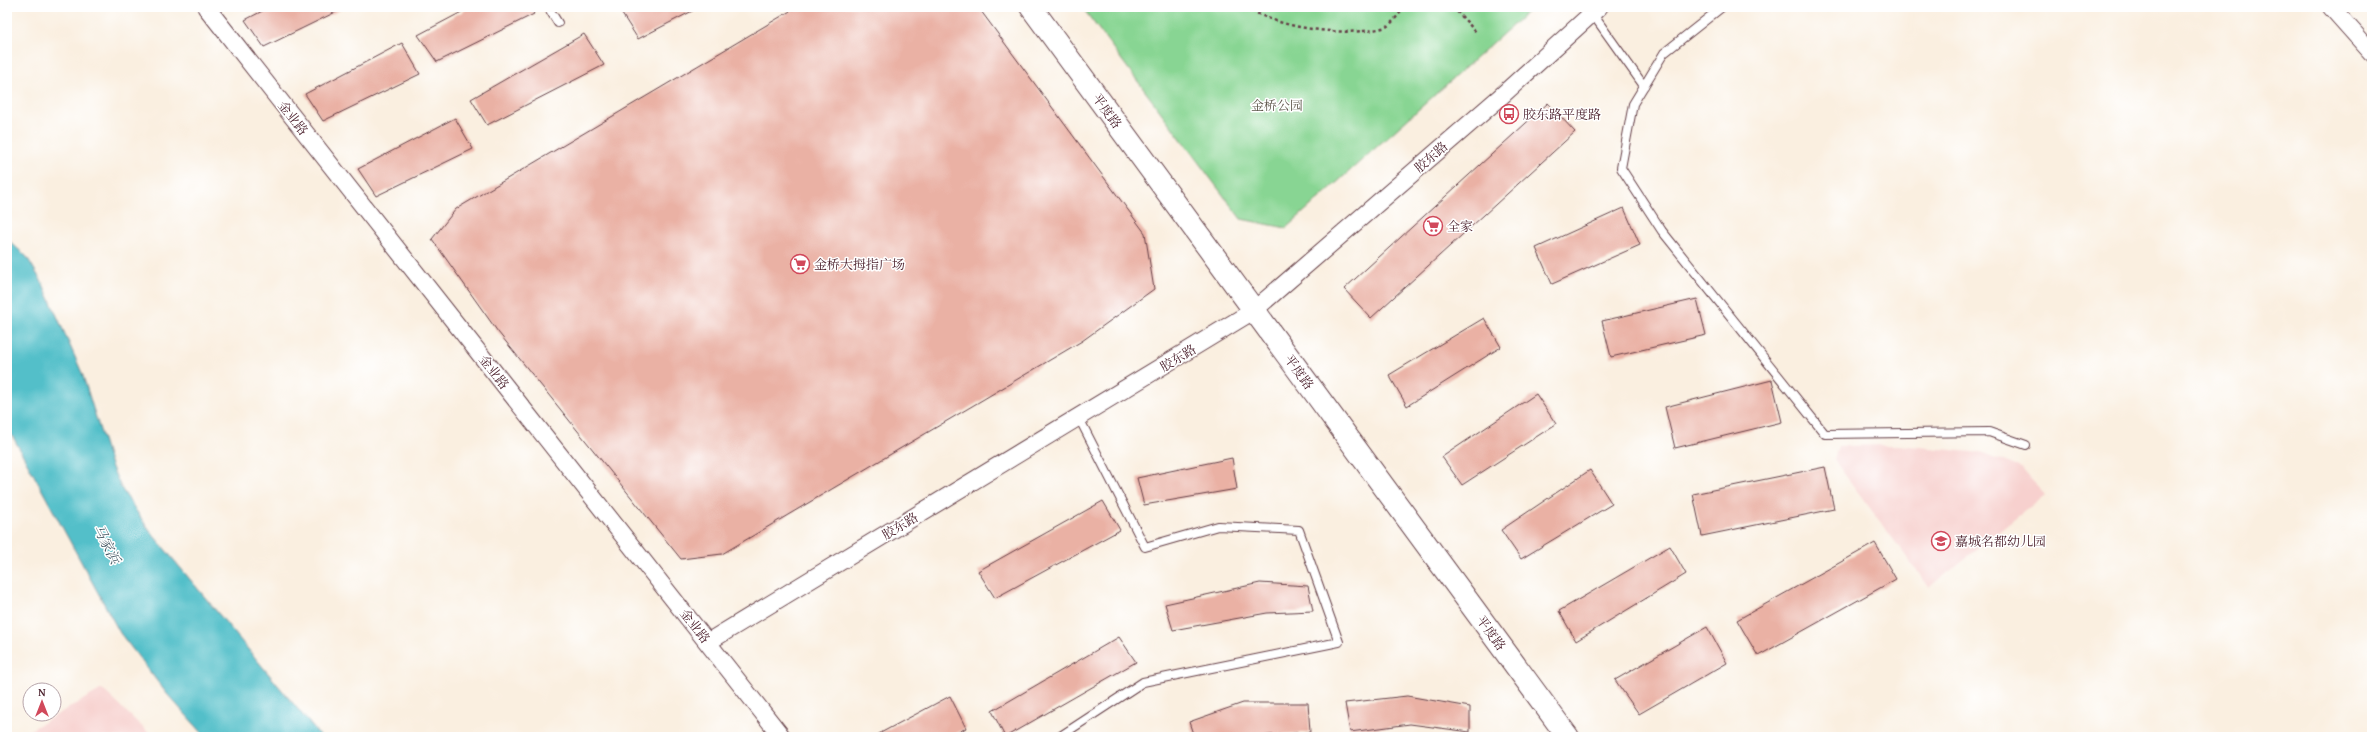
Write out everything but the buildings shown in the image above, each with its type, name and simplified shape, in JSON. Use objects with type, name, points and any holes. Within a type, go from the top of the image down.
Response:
[{"type":"street","name":"金业路","points":[[206,7],[782,737]]},
{"type":"street","name":"平度路","points":[[1031,7],[1253,311],[1568,737]]},
{"type":"street","points":[[2331,7],[2372,53]]},
{"type":"street","name":"胶东路","points":[[708,642],[1253,311],[1380,202],[1596,10]]},
{"type":"lane","points":[[548,7],[558,23]]},
{"type":"lane","points":[[1722,7],[1664,52],[1633,104],[1621,168],[1662,231],[1825,434],[1989,432],[2026,445]]},
{"type":"lane","points":[[1596,10],[1644,86]]},
{"type":"lane","points":[[1059,737],[1144,682],[1339,642],[1299,530],[1218,526],[1145,547],[1079,418]]},
{"type":"path","points":[[1247,7],[1292,25],[1342,33],[1387,26],[1405,7]]},
{"type":"path","points":[[1453,7],[1477,33]]},
{"type":"shaded area","name":"嘉城名都幼儿园","points":[[1898,445],[1983,453],[2021,468],[2045,495],[1929,587],[1834,460],[1838,446]]},
{"type":"shaded area","points":[[102,689],[153,737],[18,737],[44,722],[62,722],[62,712]]},
{"type":"green space","name":"金桥公园","points":[[1082,7],[1533,7],[1286,228],[1241,219]]},
{"type":"water","name":"马家浜","points":[[7,239],[27,257],[43,284],[82,373],[111,465],[121,488],[149,530],[321,737],[206,737],[167,694],[120,633],[7,426]]},
{"type":"place","name":"胶东路平度路","points":[[1509,114]]},
{"type":"place","name":"全家","points":[[1433,226]]},
{"type":"place","name":"金桥大拇指广场","points":[[800,264]]},
{"type":"place","name":"嘉城名都幼儿园","points":[[1941,541]]}]
